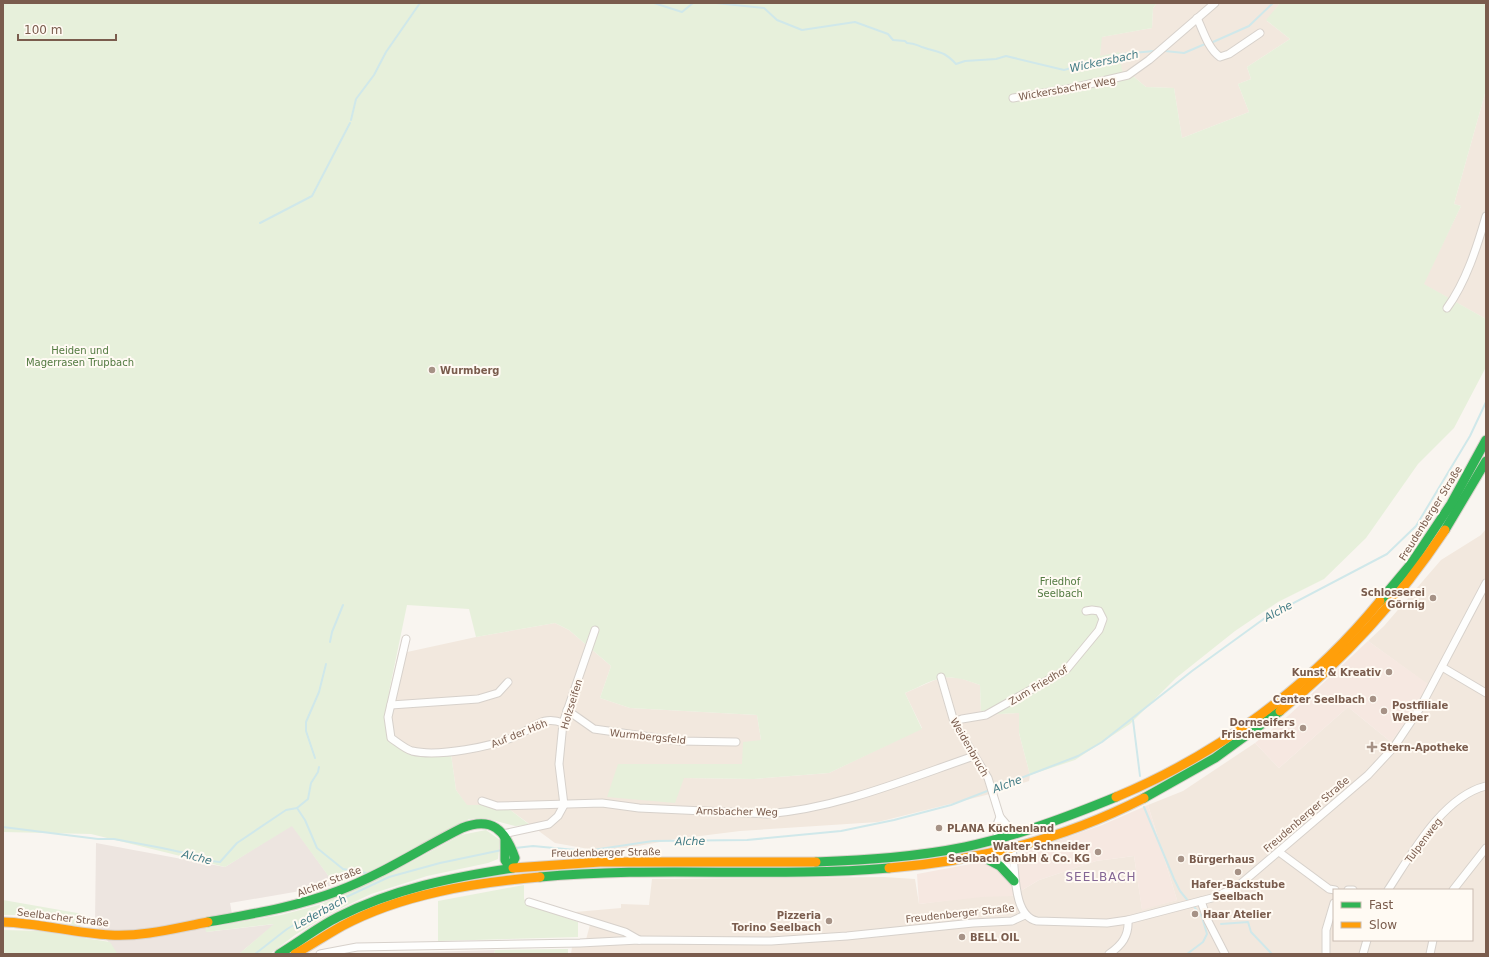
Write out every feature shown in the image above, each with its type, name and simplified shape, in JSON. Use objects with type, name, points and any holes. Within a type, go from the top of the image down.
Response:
[{"type":"main road","name":"Freudenberger Straße","points":[[279,954],[299,939],[333,919],[385,896],[432,881],[473,873],[530,864],[845,860],[924,854],[1009,836],[1110,801],[1167,774],[1237,732],[1290,692],[1350,636],[1402,576],[1457,495],[1486,440]]},
{"type":"main road","name":"Freudenberger Straße","points":[[295,954],[338,928],[382,909],[449,889],[511,878],[604,872],[844,871],[920,866],[981,856],[1012,849],[1080,826],[1138,802],[1208,763],[1243,740],[1297,699],[1357,643],[1410,581],[1449,527],[1486,462]]},
{"type":"main road","name":"Alcher Straße","points":[[145,933],[288,907],[320,898],[364,880],[457,831],[476,824],[489,824],[505,839]]},
{"type":"main road","points":[[1009,836],[1012,849]]},
{"type":"main road","points":[[505,839],[509,855],[515,858],[510,868],[511,878]]},
{"type":"main road","points":[[998,839],[1002,851]]},
{"type":"main road","points":[[981,856],[995,862],[1011,877]]},
{"type":"main road","name":"Seelbacher Straße","points":[[3,922],[40,924],[98,934],[145,933]]},
{"type":"street","name":"Wickersbacher Weg","points":[[1012,98],[1068,89],[1128,75],[1149,60],[1215,3]]},
{"type":"street","points":[[1197,18],[1215,54],[1220,57],[1229,54],[1260,33]]},
{"type":"street","points":[[1447,308],[1454,299],[1479,242],[1486,216]]},
{"type":"street","name":"Freudenberger Straße","points":[[320,954],[357,947],[580,943],[639,940],[771,941],[973,923],[1012,921],[1025,915],[1032,920],[1037,921],[1107,922],[1128,920],[1201,901],[1237,888],[1368,775],[1387,755],[1416,714],[1486,583]]},
{"type":"street","name":"Zum Friedhof","points":[[954,722],[962,719],[986,715],[1066,670],[1103,624],[1103,619],[1099,611],[1086,611]]},
{"type":"street","name":"Holzseifen","points":[[564,805],[559,764],[563,723],[591,644],[594,630]]},
{"type":"street","name":"Auf der Höh","points":[[406,639],[388,717],[391,738],[411,751],[441,752],[483,747],[518,735],[541,722],[553,719],[563,723]]},
{"type":"street","points":[[1442,667],[1486,693]]},
{"type":"street","name":"Weidenbruch","points":[[941,677],[954,722],[974,756],[985,771],[1000,817],[1006,824],[1009,836]]},
{"type":"street","points":[[391,705],[478,699],[498,693],[508,682]]},
{"type":"street","name":"Wurmbergsfeld","points":[[567,710],[594,730],[679,741],[736,742]]},
{"type":"street","name":"Arnsbacher Weg","points":[[482,801],[497,806],[602,803],[639,808],[767,814],[831,803],[859,796],[974,756]]},
{"type":"street","name":"Tulpenweg","points":[[1389,889],[1431,826],[1456,802],[1467,794],[1486,786]]},
{"type":"street","points":[[505,839],[549,824],[558,816],[564,805]]},
{"type":"street","name":"Weidenbruch","points":[[998,839],[996,827],[1000,817]]},
{"type":"street","points":[[1454,889],[1486,848]]},
{"type":"street","points":[[1011,877],[1012,849]]},
{"type":"street","points":[[1002,851],[1025,915]]},
{"type":"street","points":[[1279,852],[1329,889],[1333,890]]},
{"type":"street","points":[[1201,901],[1210,927],[1225,954]]},
{"type":"street","name":"Freudenberger Straße","points":[[529,902],[625,932],[639,940]]},
{"type":"street","points":[[1326,954],[1326,930],[1333,906]]},
{"type":"street","points":[[1109,954],[1126,937],[1129,930],[1128,920]]},
{"type":"street","points":[[1363,954],[1366,941]]},
{"type":"street","points":[[1430,954],[1432,941]]},
{"type":"shaded area","points":[[1157,3],[1280,3],[1267,21],[1290,39],[1247,67],[1251,79],[1238,84],[1249,112],[1182,138],[1174,88],[1146,87],[1133,76],[1123,75],[1100,56],[1101,37],[1152,28],[1153,8]]},
{"type":"shaded area","points":[[1486,90],[1486,319],[1423,284],[1461,206],[1454,204]]},
{"type":"shaded area","points":[[1486,529],[1486,954],[571,954],[572,947],[584,947],[591,921],[575,912],[621,908],[621,904],[649,905],[652,879],[884,877],[915,879],[919,904],[982,896],[1012,896],[1039,880],[1096,861],[1134,856],[1142,909],[1177,900],[1148,805],[1183,791],[1255,743],[1279,768],[1348,707],[1391,742],[1409,717],[1427,684],[1368,641],[1384,626],[1441,560],[1481,535]]},
{"type":"shaded area","points":[[555,623],[569,630],[611,666],[600,698],[630,708],[757,715],[761,740],[742,764],[618,764],[684,778],[754,779],[829,773],[922,728],[905,693],[942,677],[960,678],[980,685],[981,715],[1019,713],[1019,733],[1030,775],[1029,781],[986,795],[878,822],[740,831],[676,839],[606,852],[555,843],[509,809],[485,805],[467,806],[456,790],[451,754],[415,754],[387,738],[389,692],[398,654],[476,637]]},
{"type":"shaded area","points":[[1368,641],[1428,684],[1409,717],[1391,742],[1348,707],[1279,768],[1255,743],[1288,716]]},
{"type":"shaded area","points":[[1148,805],[1177,900],[1142,910],[1134,856],[1096,861],[1039,880],[1012,896],[982,897],[919,904],[917,874],[1014,856],[1102,825]]},
{"type":"shaded area","points":[[292,825],[335,885],[230,903],[232,914],[206,928],[206,932],[275,924],[239,954],[117,954],[95,923],[96,843],[225,867]]},
{"type":"shaded area","points":[[495,950],[494,954],[353,954]]},
{"type":"green space","points":[[3,3],[1157,3],[1153,8],[1152,28],[1102,37],[1100,56],[1119,52],[1123,75],[1133,76],[1146,87],[1174,88],[1182,138],[1249,112],[1238,84],[1251,79],[1247,67],[1290,39],[1266,20],[1280,3],[1486,3],[1486,90],[1454,204],[1461,206],[1424,284],[1486,319],[1486,367],[1454,428],[1418,464],[1366,538],[1324,579],[1278,602],[1235,631],[1176,678],[1130,724],[1075,760],[1030,775],[1019,733],[1019,713],[981,715],[980,685],[949,677],[934,680],[905,693],[922,729],[829,773],[754,779],[684,778],[675,803],[607,797],[618,764],[742,764],[743,742],[761,740],[757,715],[630,708],[600,698],[611,666],[569,630],[555,623],[476,637],[469,609],[407,605],[389,692],[387,738],[415,754],[451,754],[456,790],[467,805],[485,805],[509,809],[530,825],[515,826],[485,818],[469,819],[369,872],[335,885],[292,826],[225,867],[91,834],[3,832]]},
{"type":"green space","points":[[486,830],[500,840],[498,859],[488,863],[427,876],[371,894],[329,914],[295,935],[270,954],[239,954],[274,924],[206,932],[205,928],[281,915],[319,905],[413,861],[461,835]]},
{"type":"green space","points":[[524,885],[524,899],[531,906],[578,922],[578,937],[438,941],[438,901]]},
{"type":"green space","points":[[3,900],[83,914],[80,927],[28,915],[3,915]]},
{"type":"green space","points":[[3,930],[39,931],[110,942],[117,953],[3,954]]},
{"type":"green space","points":[[568,949],[568,954],[494,954],[495,950]]},
{"type":"waterway","points":[[351,120],[356,99],[374,75],[386,52],[420,3]]},
{"type":"waterway","name":"Wickersbach","points":[[654,3],[682,12],[693,3]]},
{"type":"waterway","name":"Wickersbach","points":[[716,3],[764,8],[777,20],[802,30],[855,22],[888,34],[893,40],[905,41],[907,43],[940,52],[948,56],[956,64],[965,61],[996,59],[1006,56],[1064,70],[1122,54],[1154,51]]},
{"type":"waterway","name":"Wickersbach","points":[[1213,42],[1249,26],[1273,3]]},
{"type":"waterway","name":"Wickersbach","points":[[1165,51],[1184,53],[1205,44]]},
{"type":"waterway","points":[[260,223],[312,196],[350,123]]},
{"type":"waterway","name":"Alche","points":[[515,848],[533,846],[586,851],[653,841],[747,840],[841,831],[894,820],[951,805],[1078,756],[1102,742],[1192,671],[1265,618],[1387,554],[1416,526],[1470,436],[1486,402]]},
{"type":"waterway","points":[[330,642],[332,632],[343,605]]},
{"type":"waterway","points":[[315,758],[306,731],[306,722],[319,692],[326,664]]},
{"type":"waterway","points":[[1133,720],[1140,776]]},
{"type":"waterway","points":[[297,808],[308,799],[311,783],[318,772],[319,767]]},
{"type":"waterway","points":[[1144,807],[1174,879],[1180,891],[1189,902]]},
{"type":"waterway","name":"Alche","points":[[3,827],[98,839],[114,839],[185,853],[202,860],[220,862],[237,843],[286,810],[297,808],[305,820],[317,848],[343,869],[366,873]]},
{"type":"waterway","name":"Lederbach","points":[[255,954],[287,929],[327,906],[389,877],[440,863],[502,850]]},
{"type":"waterway","points":[[1187,954],[1203,942],[1207,934],[1202,917],[1192,904]]},
{"type":"waterway","points":[[1221,924],[1248,922],[1251,932],[1272,954]]},
{"type":"traffic: fast","points":[[1380,601],[1411,564],[1451,504],[1486,440]]},
{"type":"traffic: fast","points":[[1445,530],[1486,461]]},
{"type":"traffic: fast","points":[[1144,798],[1215,758],[1280,711]]},
{"type":"traffic: fast","points":[[816,862],[891,858],[984,843],[1042,825],[1116,797]]},
{"type":"traffic: fast","points":[[208,922],[290,906],[322,897],[354,885],[385,870],[446,836],[472,825],[489,825],[502,833],[507,840],[515,858],[510,868]]},
{"type":"traffic: fast","points":[[505,838],[505,860],[510,868]]},
{"type":"traffic: fast","points":[[981,856],[1000,866],[1014,881]]},
{"type":"traffic: fast","points":[[279,954],[338,917],[380,899],[424,885],[513,868]]},
{"type":"traffic: fast","points":[[540,877],[627,872],[802,872],[889,868]]},
{"type":"traffic: slow","points":[[1280,711],[1327,670],[1370,627],[1409,580],[1445,530]]},
{"type":"traffic: slow","points":[[1116,797],[1154,780],[1190,761],[1226,739],[1260,715],[1324,662],[1380,601]]},
{"type":"traffic: slow","points":[[889,868],[955,860],[1020,846],[1083,825],[1144,798]]},
{"type":"traffic: slow","points":[[513,868],[600,862],[816,862]]},
{"type":"traffic: slow","points":[[295,954],[342,926],[365,915],[413,898],[464,887],[540,877]]},
{"type":"traffic: slow","points":[[3,922],[30,924],[110,935],[135,935],[159,932],[208,922]]},
{"type":"place","name":"Wurmberg","points":[[432,370]]},
{"type":"place","name":"Schlosserei Görnig","points":[[1433,598]]},
{"type":"place","name":"Kunst & Kreativ","points":[[1389,672]]},
{"type":"place","name":"Center Seelbach","points":[[1373,699]]},
{"type":"place","name":"Postfiliale Weber","points":[[1384,711]]},
{"type":"place","name":"Dornseifers Frischemarkt","points":[[1303,728]]},
{"type":"place","name":"Stern-Apotheke","points":[[1372,747]]},
{"type":"place","name":"PLANA Küchenland","points":[[939,828]]},
{"type":"place","name":"Walter Schneider Seelbach GmbH & Co. KG","points":[[1098,852]]},
{"type":"place","name":"Bürgerhaus","points":[[1181,859]]},
{"type":"place","name":"Hafer-Backstube Seelbach","points":[[1238,872]]},
{"type":"place","name":"Haar Atelier","points":[[1195,914]]},
{"type":"place","name":"Pizzeria Torino Seelbach","points":[[829,921]]},
{"type":"place","name":"BELL OIL","points":[[962,937]]},
{"type":"district","name":"SEELBACH","points":[[1101,877]]},
{"type":"park label","name":"Heiden und Magerrasen Trupbach","points":[[80,356]]},
{"type":"park label","name":"Friedhof Seelbach","points":[[1060,586]]}]
